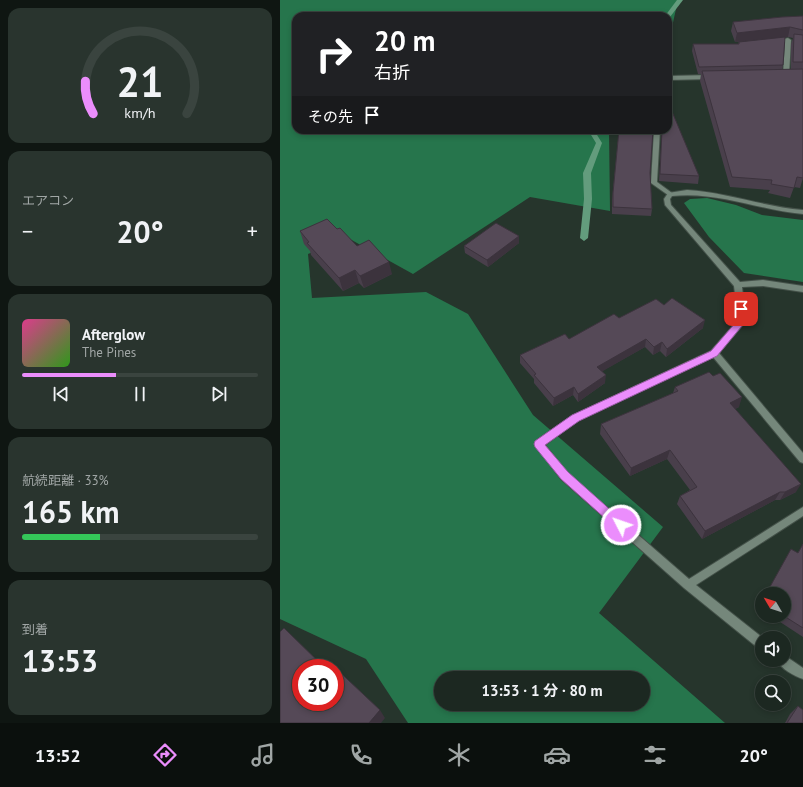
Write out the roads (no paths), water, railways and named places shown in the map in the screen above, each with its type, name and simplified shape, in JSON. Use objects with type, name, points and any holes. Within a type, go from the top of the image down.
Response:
[{"type":"street","points":[[778,76],[789,75],[788,40]]},
{"type":"street","points":[[767,42],[788,40],[795,41]]},
{"type":"street","points":[[672,78],[715,77]]},
{"type":"street","points":[[657,134],[654,183],[670,194],[685,191],[706,193],[777,209],[803,212]]},
{"type":"street","points":[[670,194],[667,199],[668,205],[738,285],[742,321],[714,353],[575,418],[539,444],[564,476],[688,585],[755,638]]},
{"type":"street","points":[[738,285],[763,283],[803,289]]},
{"type":"street","points":[[714,353],[803,459]]},
{"type":"street","points":[[688,585],[803,511]]},
{"type":"street","points":[[791,667],[803,674]]},
{"type":"waterway","points":[[671,12],[680,0]]},
{"type":"waterway","points":[[584,238],[588,199],[587,173],[599,143],[593,134]]}]
